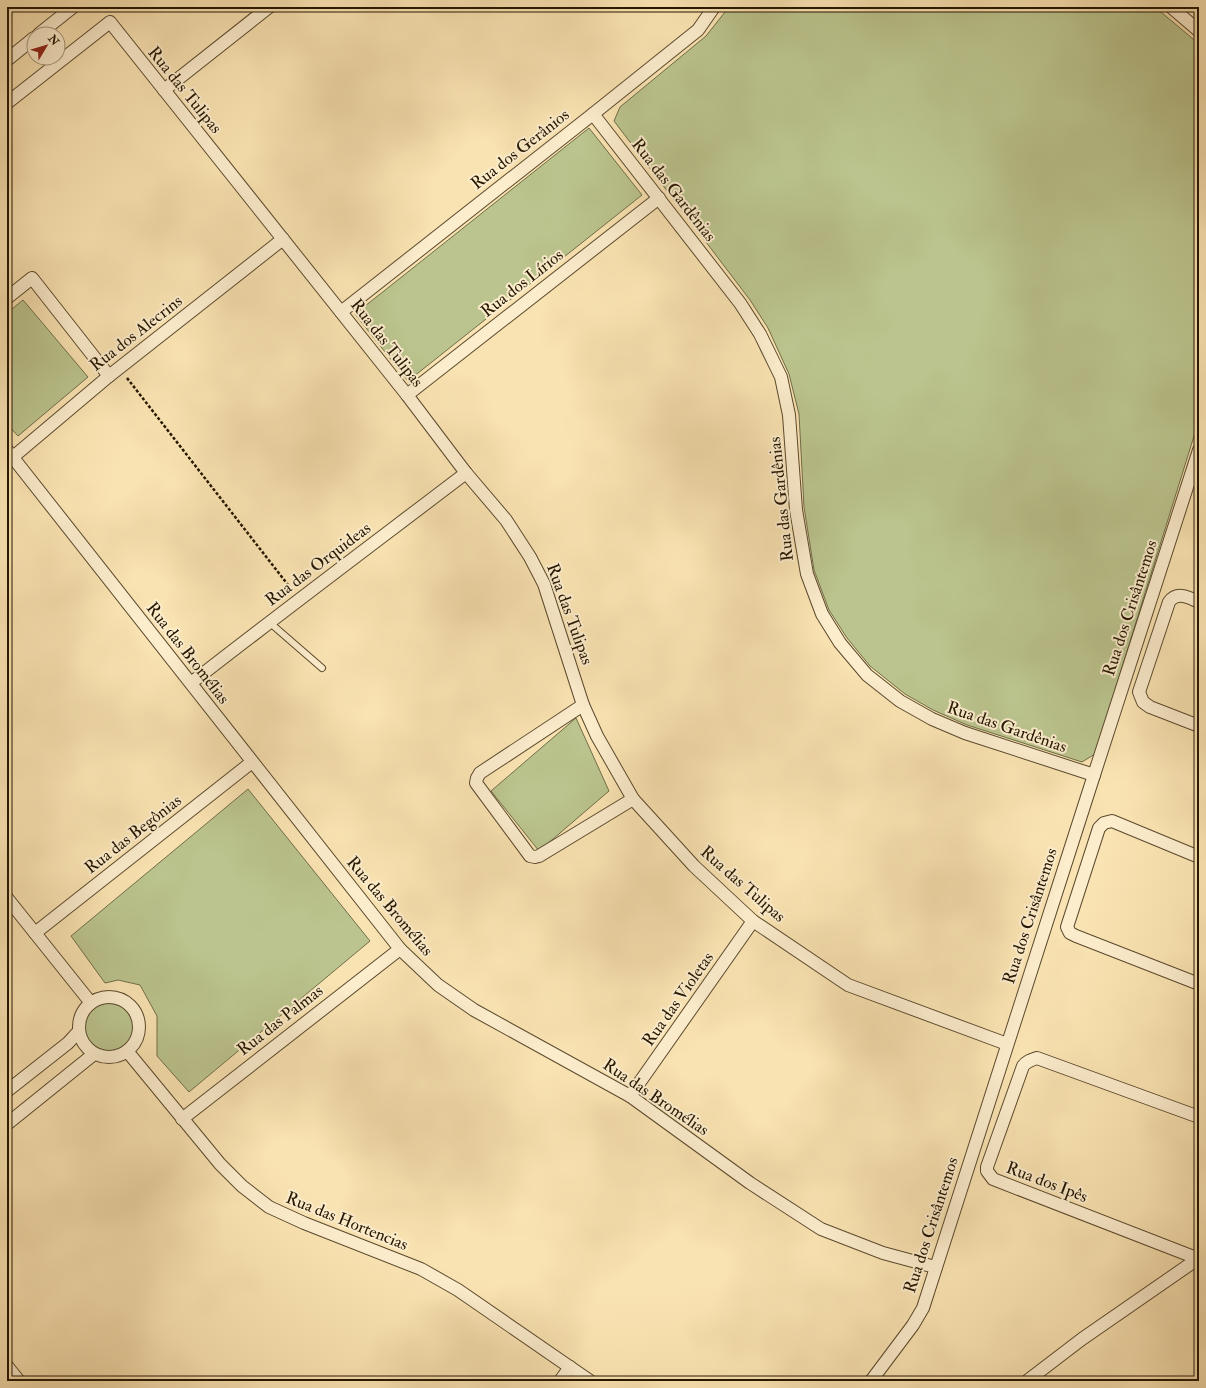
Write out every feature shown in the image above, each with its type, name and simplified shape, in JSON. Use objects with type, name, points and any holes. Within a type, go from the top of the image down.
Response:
[{"type":"street","points":[[49,26],[73,7]]},
{"type":"street","points":[[164,90],[269,7]]},
{"type":"street","name":"Rua dos Gerânios","points":[[341,312],[698,30],[714,7]]},
{"type":"street","points":[[1171,7],[1199,31]]},
{"type":"street","name":"Rua das Tulipas","points":[[7,103],[110,22],[407,394],[466,473],[506,520],[530,557],[544,584],[583,705],[597,736],[634,798],[694,866],[753,921],[848,985],[1007,1044]]},
{"type":"street","points":[[7,60],[26,45]]},
{"type":"street","name":"Rua das Gardênias","points":[[593,114],[740,303],[760,334],[781,377],[789,415],[796,510],[807,574],[822,614],[840,643],[867,675],[900,701],[932,719],[965,733],[1094,774]]},
{"type":"street","name":"Rua dos Lírios","points":[[407,394],[659,198]]},
{"type":"street","name":"Rua dos Alecrins","points":[[10,454],[283,240]]},
{"type":"street","points":[[7,298],[32,278],[109,376]]},
{"type":"street","name":"Rua dos Crisântemos","points":[[871,1381],[917,1319],[923,1308],[1199,450]]},
{"type":"street","name":"Rua das Bromélias","points":[[10,454],[400,949],[438,985],[474,1010],[630,1096],[750,1183],[821,1229],[883,1253],[936,1267]]},
{"type":"street","name":"Rua das Orquideas","points":[[191,683],[466,473]]},
{"type":"street","points":[[1199,602],[1184,596],[1172,598],[1169,602],[1139,692],[1143,702],[1150,707],[1199,726]]},
{"type":"street","points":[[583,705],[480,773],[476,783],[530,856],[534,857],[540,856],[634,798]]},
{"type":"street","name":"Rua das Begônias","points":[[35,933],[252,762]]},
{"type":"street","points":[[1199,857],[1112,821],[1104,823],[1099,828],[1067,927],[1070,933],[1076,936],[1199,984]]},
{"type":"street","points":[[7,898],[90,1003]]},
{"type":"street","name":"Rua das Violetas","points":[[630,1096],[753,921]]},
{"type":"street","name":"Rua das Palmas","points":[[182,1119],[400,949]]},
{"type":"street","points":[[110,997],[120,999],[129,1005],[136,1013],[139,1023],[138,1034],[134,1043],[127,1051],[120,1055],[103,1057],[94,1054],[87,1048],[81,1040],[78,1023],[85,1008],[90,1003],[100,998],[110,997]]},
{"type":"street","points":[[7,1091],[68,1043],[79,1031]]},
{"type":"street","name":"Rua das Hortencias","points":[[127,1051],[182,1119],[231,1175],[242,1186],[269,1207],[304,1223],[421,1269],[458,1290],[590,1381]]},
{"type":"street","points":[[7,1124],[94,1054]]},
{"type":"street","name":"Rua dos Ipês","points":[[1199,1117],[1037,1058],[1023,1066],[987,1167],[987,1171],[993,1179],[1199,1259]]},
{"type":"street","points":[[1027,1381],[1082,1339],[1199,1259]]},
{"type":"street","points":[[7,1366],[19,1381]]},
{"type":"street","points":[[560,1381],[570,1367]]},
{"type":"lane","points":[[269,622],[322,668]]},
{"type":"path","points":[[119,368],[300,600]]},
{"type":"green space","points":[[729,7],[1155,7],[1199,44],[1199,420],[1095,754],[1082,762],[967,725],[933,710],[905,694],[870,666],[847,638],[829,610],[814,570],[804,507],[799,414],[789,374],[768,328],[750,300],[614,121],[620,107],[706,36]]},
{"type":"green space","points":[[589,128],[642,195],[408,381],[355,314]]},
{"type":"green space","points":[[23,300],[88,377],[18,436],[7,424],[7,313]]},
{"type":"green space","points":[[576,718],[609,791],[539,851],[491,791]]},
{"type":"green space","points":[[248,789],[370,941],[189,1092],[157,1056],[157,1016],[140,985],[118,980],[105,983],[71,936]]},
{"type":"green space","points":[[109,1003],[118,1005],[126,1010],[131,1018],[133,1027],[131,1036],[126,1044],[118,1049],[109,1051],[100,1049],[92,1044],[87,1036],[85,1027],[87,1018],[92,1010],[100,1005]]}]
